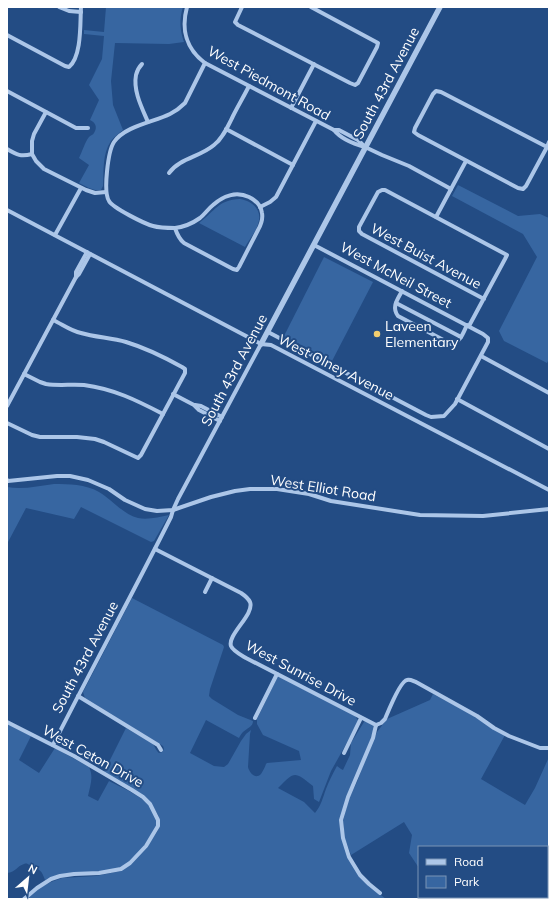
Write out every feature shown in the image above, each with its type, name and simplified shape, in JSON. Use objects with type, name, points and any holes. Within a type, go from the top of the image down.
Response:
[{"type":"street","points":[[7,35],[69,67],[75,58],[78,49],[81,10],[72,12],[59,7]]},
{"type":"street","name":"West Piedmont Road","points":[[187,7],[184,16],[185,34],[189,46],[199,58],[334,130],[337,135],[409,166],[451,189]]},
{"type":"street","points":[[242,7],[235,22],[238,25],[355,85],[358,83],[378,43],[311,7]]},
{"type":"street","name":"South 43rd Avenue","points":[[53,745],[155,549],[173,510],[440,7]]},
{"type":"street","points":[[175,228],[178,236],[184,243],[237,270],[261,225],[262,212],[260,207],[254,199],[238,194],[221,199],[194,222],[175,228],[161,228],[148,225],[113,206],[107,198],[106,192],[109,158],[114,142],[123,133],[171,114],[185,103],[205,62]]},
{"type":"street","points":[[142,64],[138,69],[136,76],[136,87],[148,122]]},
{"type":"street","points":[[291,108],[314,64]]},
{"type":"street","points":[[169,173],[173,167],[179,163],[213,146],[222,136],[249,86]]},
{"type":"street","points":[[7,91],[76,128],[88,128]]},
{"type":"street","points":[[547,147],[441,92],[436,91],[433,94],[414,132],[466,161],[518,188],[523,189],[526,186],[547,147],[549,142]]},
{"type":"street","points":[[46,112],[33,138],[32,154],[36,162],[44,169],[80,188],[90,192],[106,192]]},
{"type":"street","points":[[260,207],[276,197],[316,121]]},
{"type":"street","points":[[226,129],[293,165]]},
{"type":"street","points":[[7,149],[20,156],[32,154]]},
{"type":"street","points":[[402,291],[394,308],[398,316],[451,344],[454,344],[458,341],[468,326],[507,255],[436,217],[466,161]]},
{"type":"street","points":[[55,235],[80,188]]},
{"type":"street","name":"West Buist Avenue","points":[[436,217],[385,190],[382,190],[378,192],[359,227],[359,231],[362,234],[484,299]]},
{"type":"street","name":"West Olney Avenue","points":[[7,210],[261,344],[271,345],[549,490]]},
{"type":"street","name":"West McNeil Street","points":[[314,245],[483,334],[488,338],[488,342],[480,356]]},
{"type":"street","points":[[7,406],[76,277],[76,272],[82,266],[88,253]]},
{"type":"street","points":[[396,303],[461,337]]},
{"type":"street","points":[[7,423],[32,435],[40,437],[77,437],[95,439],[110,444],[138,458],[185,373],[185,369],[154,352],[116,339],[80,333],[53,320]]},
{"type":"street","points":[[268,332],[432,417],[444,416],[455,404],[480,356],[549,392]]},
{"type":"street","points":[[24,374],[46,384],[82,385],[111,391],[134,399],[163,414]]},
{"type":"street","points":[[174,394],[194,405],[205,414],[221,419]]},
{"type":"street","points":[[457,399],[549,449]]},
{"type":"street","points":[[194,405],[208,409],[221,419]]},
{"type":"street","points":[[205,414],[208,409]]},
{"type":"street","name":"West Elliot Road","points":[[7,480],[29,480],[57,476],[70,476],[88,480],[109,489],[125,500],[144,509],[157,511],[173,510],[211,497],[234,491],[250,489],[284,490],[309,494],[331,501],[420,515],[483,516],[549,509]]},
{"type":"street","name":"West Sunrise Drive","points":[[155,549],[241,593],[250,601],[251,606],[248,613],[231,640],[230,645],[232,648],[246,658],[376,725]]},
{"type":"street","points":[[205,592],[212,578]]},
{"type":"street","points":[[255,718],[277,674]]},
{"type":"street","points":[[380,893],[360,875],[349,857],[343,838],[341,820],[348,797],[373,738],[376,725],[385,719],[398,690],[404,681],[407,680],[416,682],[508,735],[540,748],[549,748]]},
{"type":"street","points":[[78,696],[158,745],[161,750]]},
{"type":"street","points":[[344,753],[361,718]]},
{"type":"street","name":"West Ceton Drive","points":[[7,722],[90,765],[143,797],[150,804],[158,820],[158,826],[146,846],[130,863],[121,869],[99,873],[88,872],[60,876],[51,879],[36,888],[24,899]]},
{"type":"green space","points":[[106,7],[183,7],[180,25],[184,42],[169,44],[115,43],[111,81],[113,105],[123,130],[111,141],[108,146],[104,163],[103,186],[101,190],[95,190],[79,183],[89,165],[79,158],[89,137],[94,134],[96,129],[95,123],[90,120],[99,100],[89,85],[102,59],[104,36],[84,34],[84,30],[104,32]]},
{"type":"green space","points":[[458,185],[518,216],[540,214],[549,218],[549,359],[547,363],[504,341],[499,331],[537,257],[523,234],[452,196]]},
{"type":"green space","points":[[240,199],[253,204],[259,215],[257,227],[245,247],[199,223],[217,207],[227,201]]},
{"type":"green space","points":[[324,257],[373,282],[332,361],[284,336]]},
{"type":"green space","points":[[54,484],[77,485],[94,489],[128,514],[138,518],[142,519],[169,515],[154,541],[151,542],[81,507],[74,519],[26,508],[7,544],[7,487],[25,488]]},
{"type":"green space","points":[[132,598],[223,645],[224,647],[209,696],[238,715],[253,721],[253,723],[241,734],[239,738],[206,720],[190,753],[214,766],[224,767],[228,764],[241,741],[251,730],[248,767],[253,775],[259,776],[267,763],[301,760],[299,751],[263,735],[257,724],[257,719],[278,676],[355,716],[358,720],[358,723],[331,771],[319,802],[314,799],[313,786],[298,776],[295,775],[288,778],[278,788],[304,802],[315,813],[337,766],[343,770],[350,755],[351,743],[364,722],[365,721],[373,725],[374,730],[340,819],[348,856],[367,884],[386,899],[26,899],[37,889],[62,878],[96,876],[121,871],[146,848],[160,826],[158,815],[151,803],[104,772],[126,728],[152,743],[159,753],[164,749],[163,746],[85,698],[83,692]]},
{"type":"green space","points":[[433,694],[477,717],[505,735],[481,779],[525,805],[535,788],[549,757],[549,899],[422,899],[548,898],[548,846],[418,846],[418,866],[409,853],[412,835],[404,822],[351,855],[345,839],[343,821],[349,798],[377,732],[387,719],[430,700]]},
{"type":"green space","points":[[7,724],[31,736],[19,760],[39,773],[55,748],[89,767],[91,785],[88,796],[98,801],[109,781],[142,799],[152,809],[157,825],[142,849],[127,864],[112,870],[67,873],[45,880],[40,871],[26,864],[7,873]]},
{"type":"place","name":"Laveen Elementary","points":[[377,334]]}]
